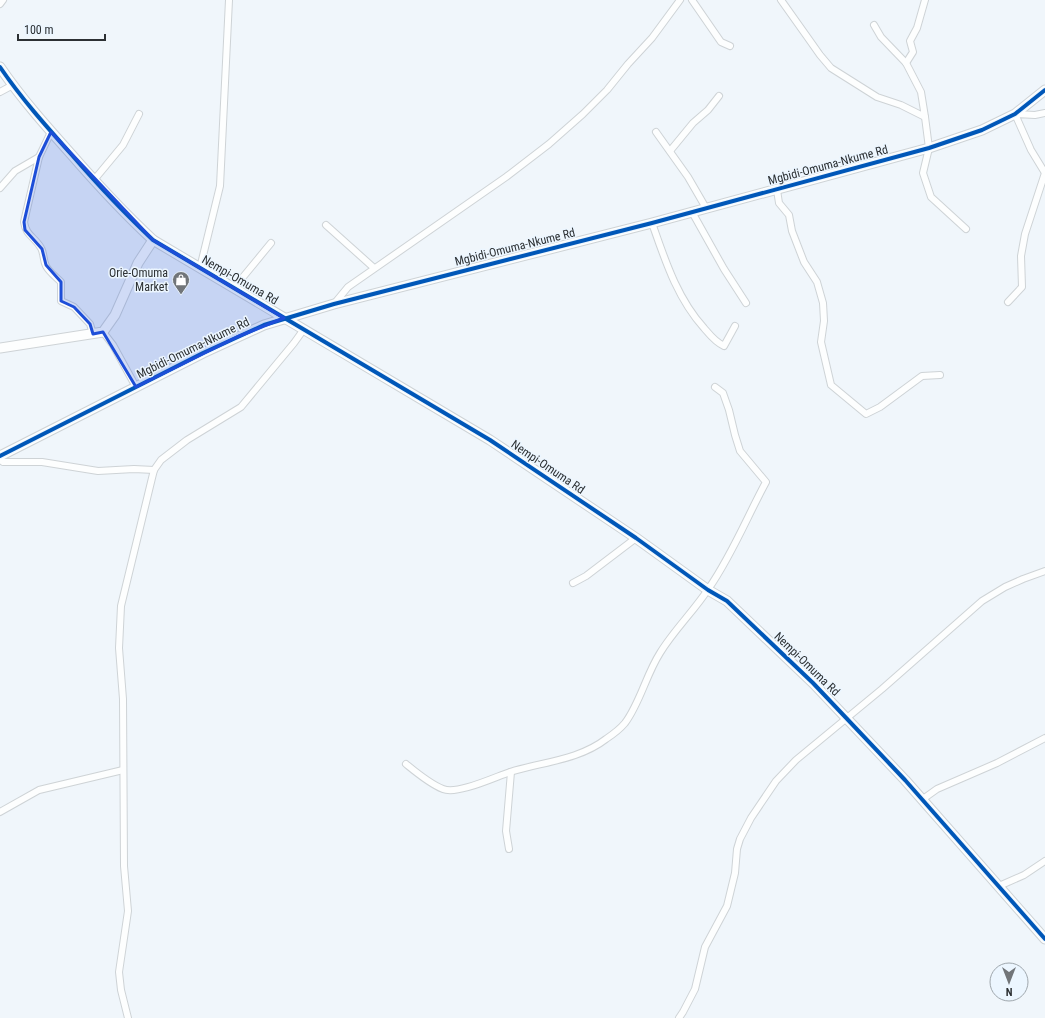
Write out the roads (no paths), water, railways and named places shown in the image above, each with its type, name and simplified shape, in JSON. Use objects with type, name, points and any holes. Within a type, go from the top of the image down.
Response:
[{"type":"street","points":[[0,4],[3,0]]},
{"type":"street","points":[[200,268],[220,186],[229,0]]},
{"type":"street","points":[[334,304],[348,287],[485,192],[549,144],[583,114],[607,90],[652,38],[680,0]]},
{"type":"street","points":[[692,0],[721,42],[730,46]]},
{"type":"street","points":[[781,0],[820,55],[832,68],[877,97],[900,105],[925,117]]},
{"type":"street","points":[[906,63],[913,52],[910,41],[917,28],[925,0]]},
{"type":"street","points":[[874,25],[881,37],[906,63],[920,92],[929,148],[923,173],[931,197],[966,229]]},
{"type":"street","name":"Nempi-Omuma Rd","points":[[0,67],[13,86],[51,132],[129,218],[153,240],[490,440],[636,538],[708,590],[727,601],[813,683],[846,718],[923,800],[1045,939]]},
{"type":"street","points":[[0,92],[13,86]]},
{"type":"street","name":"Mgbidi-Omuma-Nkume Rd","points":[[0,456],[136,387],[264,325],[334,304],[652,223],[929,148],[982,130],[1015,114],[1045,90]]},
{"type":"street","points":[[670,152],[693,123],[708,110],[719,96]]},
{"type":"street","points":[[1008,302],[1022,287],[1021,256],[1025,234],[1045,173],[1030,150],[1015,114],[1035,115],[1045,113]]},
{"type":"street","points":[[94,180],[123,145],[139,114]]},
{"type":"street","points":[[51,132],[39,157],[24,222],[25,230],[28,235],[37,241],[42,249],[46,265],[61,282],[62,301],[74,307],[98,333],[113,345],[136,387]]},
{"type":"street","points":[[656,132],[688,176],[706,208]]},
{"type":"street","points":[[0,188],[15,170],[39,157]]},
{"type":"street","points":[[777,190],[779,203],[789,214],[792,232],[804,262],[817,282],[823,302],[824,321],[821,342],[831,385],[866,414],[880,408],[922,376],[940,376]]},
{"type":"street","points":[[692,212],[724,269],[746,303]]},
{"type":"street","points":[[652,223],[674,284],[694,317],[717,343],[724,346],[734,326]]},
{"type":"street","points":[[326,225],[374,268]]},
{"type":"street","points":[[0,348],[98,333],[115,315],[138,263],[153,240]]},
{"type":"street","points":[[234,288],[271,243]]},
{"type":"street","points":[[128,1018],[121,990],[119,972],[128,911],[124,866],[123,699],[119,653],[121,606],[154,470],[161,460],[187,440],[241,407],[304,329]]},
{"type":"street","points":[[406,764],[444,790],[466,788],[532,765],[574,756],[587,751],[605,740],[624,724],[634,708],[652,666],[663,647],[708,590],[724,564],[766,482],[740,451],[729,410],[722,393],[715,387]]},
{"type":"street","points":[[0,460],[4,462],[42,462],[98,471],[134,469],[154,470]]},
{"type":"street","points":[[573,583],[586,576],[636,538]]},
{"type":"street","points":[[679,1018],[695,989],[705,947],[727,906],[735,873],[737,849],[740,839],[751,818],[776,782],[796,760],[916,660],[982,601],[1005,587],[1045,572]]},
{"type":"street","points":[[923,800],[937,789],[997,763],[1045,738]]},
{"type":"street","points":[[0,812],[39,790],[123,770]]},
{"type":"street","points":[[509,849],[506,831],[511,772]]},
{"type":"street","points":[[999,886],[1024,874],[1045,861]]},
{"type":"street","points":[[683,1012],[689,1018]]},
{"type":"place","name":"Orie-Omuma Market","points":[[181,295]]}]
